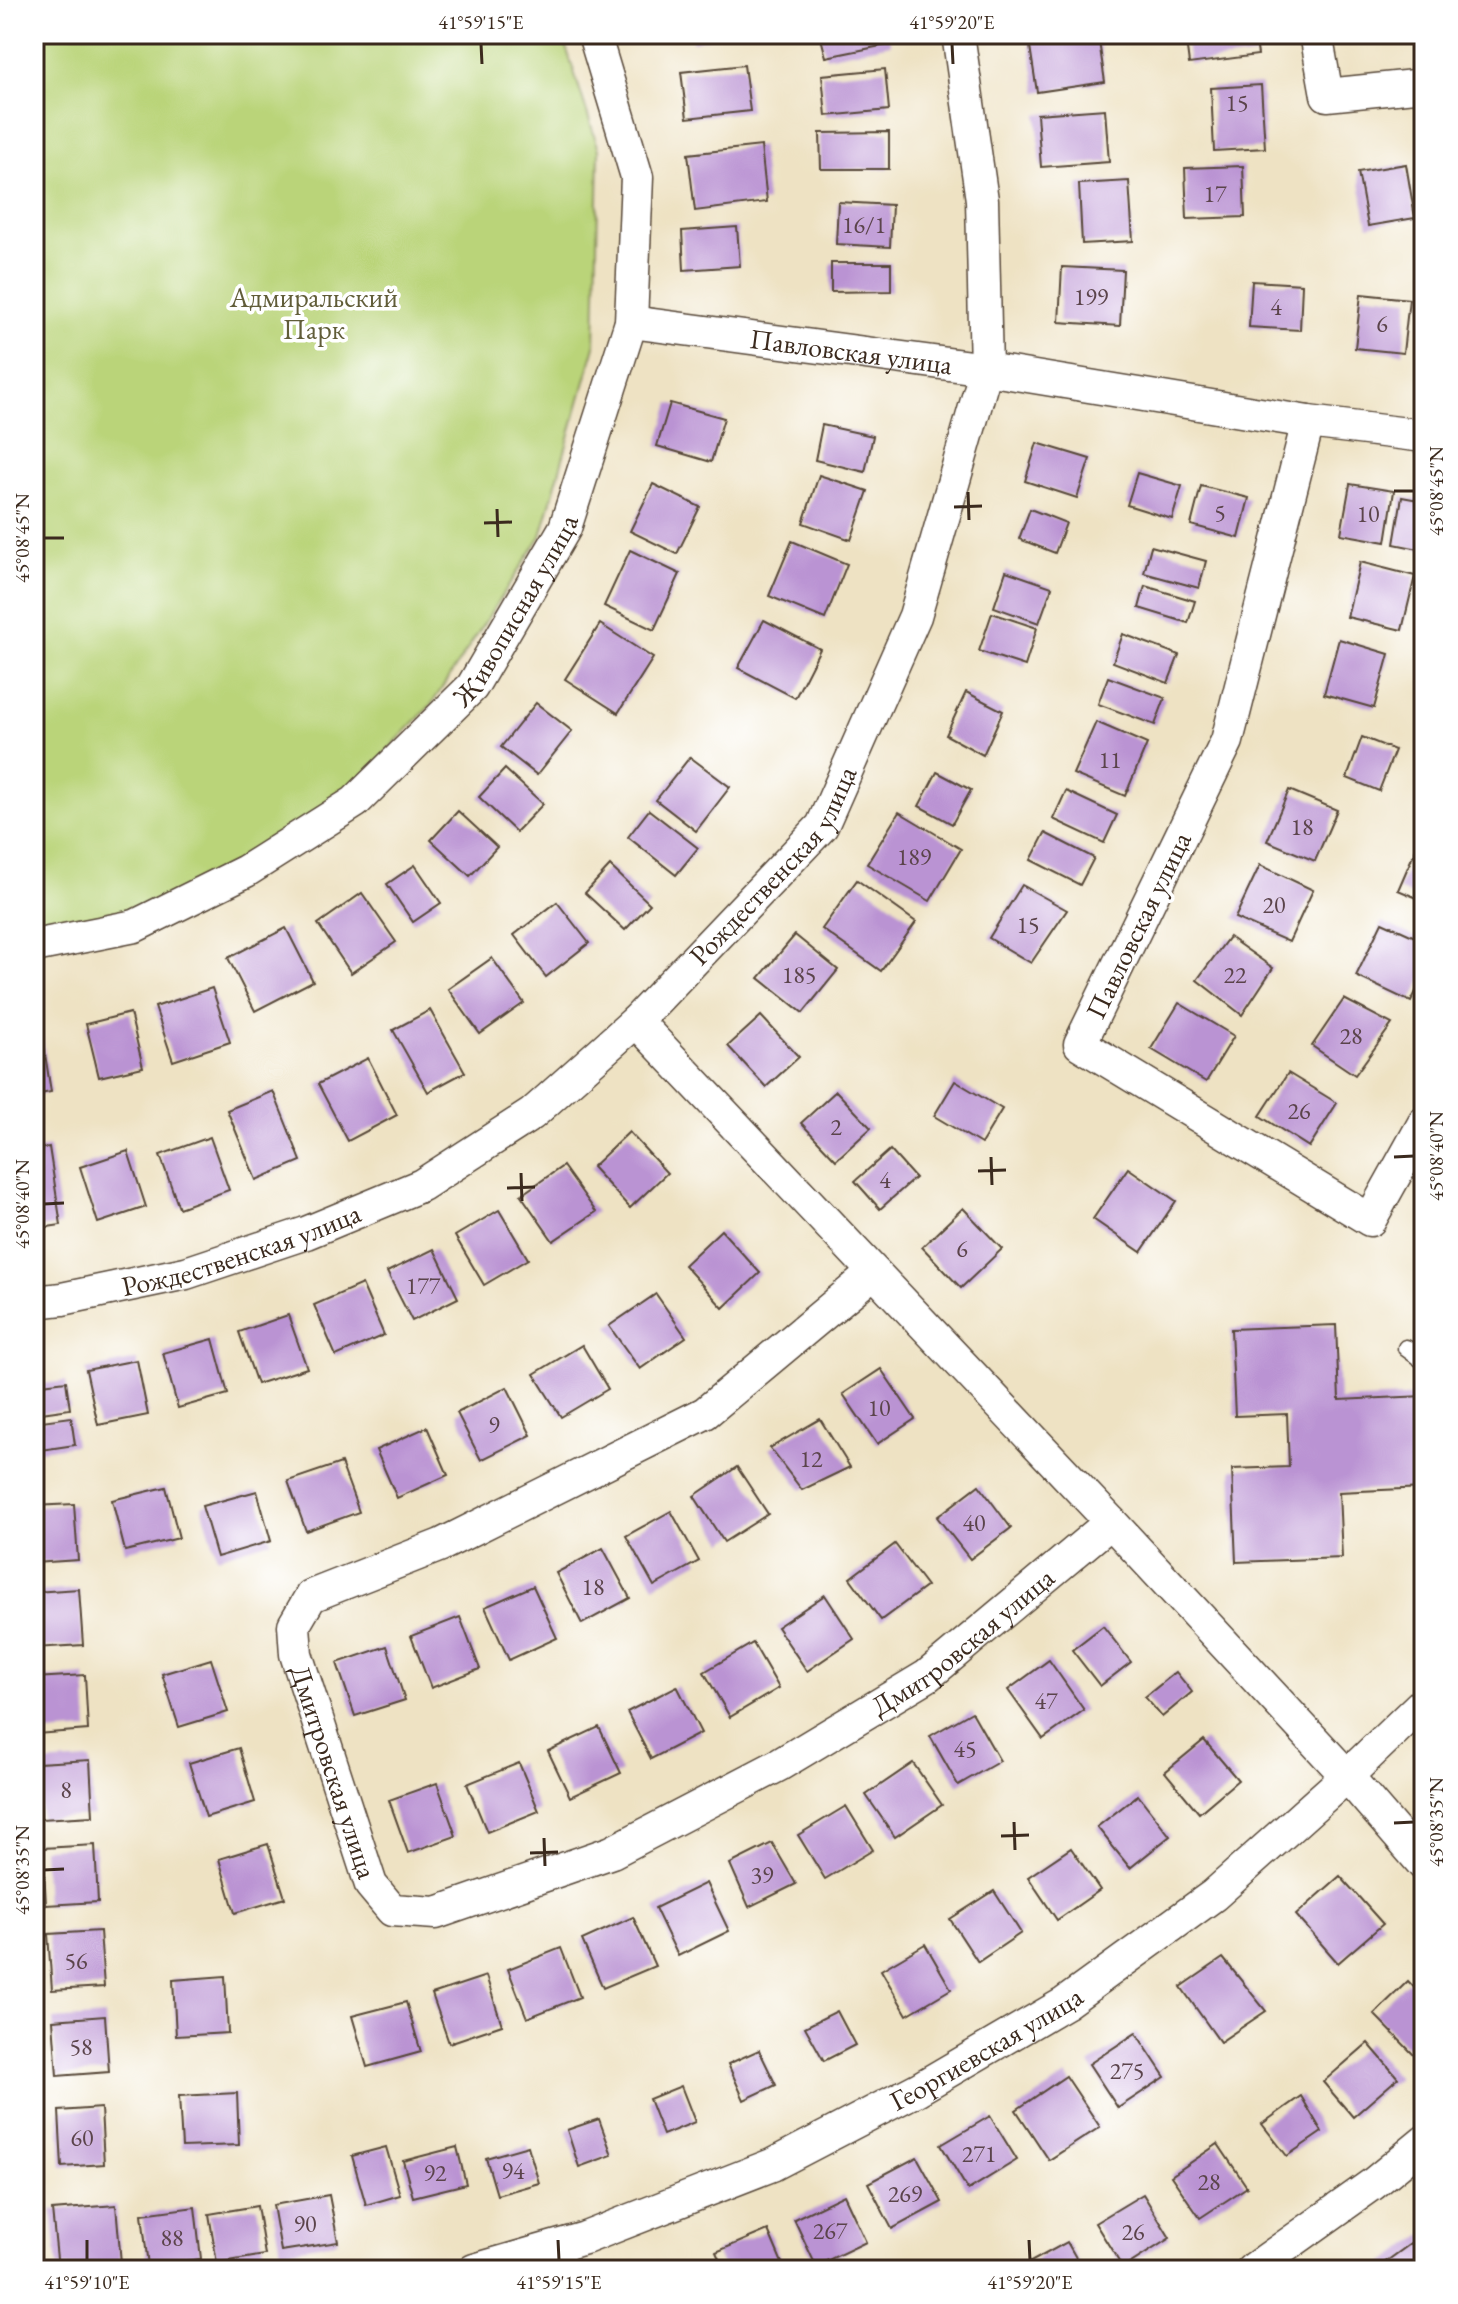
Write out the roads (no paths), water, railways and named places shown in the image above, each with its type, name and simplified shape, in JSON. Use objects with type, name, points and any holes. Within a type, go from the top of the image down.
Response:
[{"type":"street","name":"Живописная улица","points":[[34,946],[135,926],[246,871],[355,802],[472,687],[565,528],[631,322],[637,177],[594,34]]},
{"type":"street","name":"Рождественская улица","points":[[34,1302],[186,1273],[306,1233],[422,1185],[532,1114],[636,1021],[822,826],[915,616],[986,369],[982,200],[958,34]]},
{"type":"street","points":[[1316,34],[1327,95],[1424,85]]},
{"type":"street","name":"Павловская улица","points":[[631,322],[986,369],[1308,422],[1424,436]]},
{"type":"street","name":"Павловская улица","points":[[1308,422],[1227,741],[1080,1044],[1370,1220],[1424,1123]]},
{"type":"street","points":[[636,1021],[1111,1522],[1347,1776],[1424,1865]]},
{"type":"street","name":"Дмитровская улица","points":[[873,1273],[705,1413],[441,1545],[311,1596],[294,1625],[296,1654],[371,1885],[392,1910],[436,1913],[612,1852],[779,1765],[927,1676],[1111,1522]]},
{"type":"street","name":"Георгиевская улица","points":[[474,2270],[585,2238],[772,2165],[918,2089],[1065,2003],[1214,1895],[1424,1702]]},
{"type":"street","points":[[1252,2270],[1373,2184],[1424,2142]]},
{"type":"lane","points":[[1406,1348],[1424,1361]]},
{"type":"park label","name":"Адмиральский Парк","points":[[314,313]]}]
